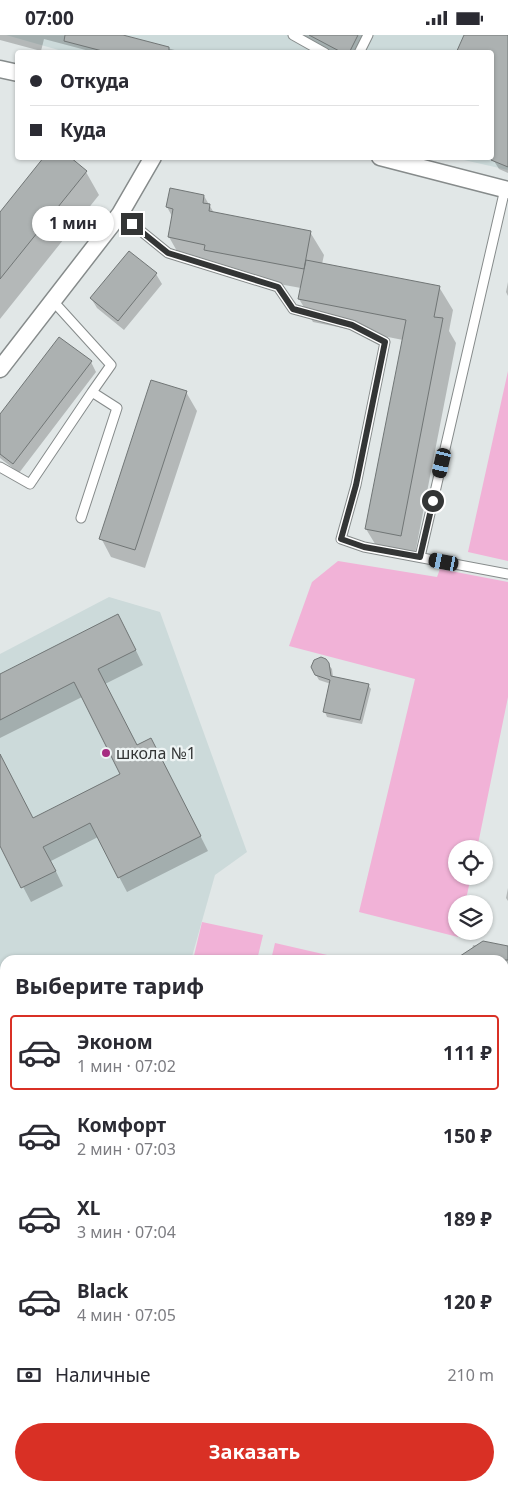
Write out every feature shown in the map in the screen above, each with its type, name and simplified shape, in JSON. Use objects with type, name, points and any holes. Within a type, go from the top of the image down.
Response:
[{"type":"street","points":[[0,369],[120,214],[151,160]]},
{"type":"street","points":[[392,160],[507,190]]},
{"type":"lane","points":[[293,35],[320,50]]},
{"type":"lane","points":[[360,50],[368,35]]},
{"type":"lane","points":[[420,557],[507,190]]},
{"type":"lane","points":[[120,214],[168,253],[278,287],[293,309],[352,325],[385,342],[356,485],[341,539],[364,547],[508,574]]},
{"type":"lane","points":[[0,467],[30,484],[112,365],[53,301]]},
{"type":"lane","points":[[81,518],[117,408],[92,392]]},
{"type":"shaded area","points":[[6,35],[508,35],[508,170],[464,160],[494,160],[494,50],[58,50]]},
{"type":"shaded area","points":[[508,371],[508,561],[468,552]]},
{"type":"shaded area","points":[[338,561],[437,577],[440,569],[508,582],[508,697],[479,840],[448,840],[448,885],[469,885],[467,895],[448,895],[448,934],[359,912],[415,679],[289,646],[312,582]]},
{"type":"shaded area","name":"школа №1","points":[[109,597],[160,612],[247,852],[215,875],[192,955],[0,955],[0,654]]},
{"type":"shaded area","points":[[202,922],[263,935],[258,955],[194,955]]},
{"type":"shaded area","points":[[275,943],[327,955],[272,955]]},
{"type":"building","points":[[65,35],[123,35],[169,47],[169,50],[98,50],[64,41]]},
{"type":"building","points":[[309,35],[358,35],[350,50],[337,50]]},
{"type":"building","points":[[464,35],[508,35],[508,167],[491,160],[494,160],[494,50],[457,50]]},
{"type":"building","points":[[42,160],[74,160],[87,171],[0,279],[0,212]]},
{"type":"building","points":[[170,188],[204,195],[203,203],[210,204],[209,211],[311,231],[304,269],[204,250],[205,245],[168,237],[173,209],[166,207]]},
{"type":"building","points":[[129,251],[157,273],[118,321],[90,298]]},
{"type":"building","points":[[306,260],[440,286],[434,317],[443,318],[401,536],[365,529],[406,320],[298,299]]},
{"type":"building","points":[[59,337],[92,361],[13,464],[0,454],[0,414]]},
{"type":"building","points":[[151,380],[187,391],[135,550],[99,539]]},
{"type":"building","points":[[118,614],[136,650],[98,669],[137,745],[151,738],[201,836],[118,878],[90,823],[43,847],[56,871],[21,888],[0,846],[0,754],[33,818],[120,774],[74,682],[0,720],[0,674]]},
{"type":"building","points":[[321,657],[329,663],[331,676],[369,684],[360,720],[323,712],[330,680],[315,675],[311,667],[314,660]]},
{"type":"building","points":[[483,941],[508,946],[508,955],[462,955]]},
{"type":"place","name":"школа №1","points":[[106,753]]},
{"type":"route","points":[[132,224],[168,253],[278,287],[293,309],[352,325],[385,342],[356,485],[341,539],[364,547],[420,557],[433,501]]}]
